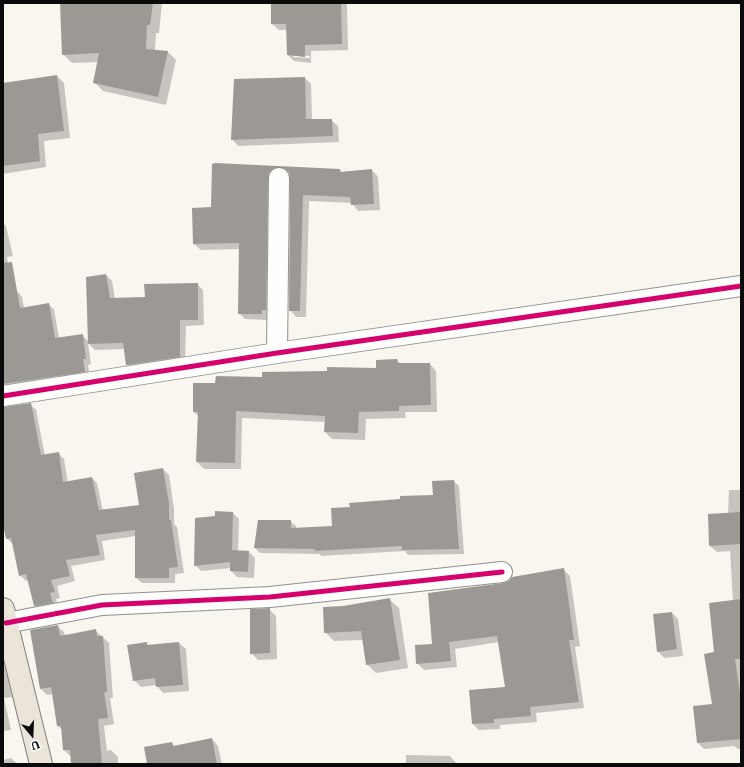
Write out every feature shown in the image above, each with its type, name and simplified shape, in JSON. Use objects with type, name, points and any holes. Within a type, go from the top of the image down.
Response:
[{"type":"main road","points":[[5,616],[41,764]]},
{"type":"street","points":[[277,353],[279,178]]},
{"type":"street","points":[[3,396],[277,353],[741,286]]},
{"type":"street","points":[[5,616],[102,605],[270,597],[502,572]]},
{"type":"building","points":[[60,3],[153,3],[150,25],[147,25],[146,49],[168,51],[158,97],[93,83],[99,53],[62,55]]},
{"type":"building","points":[[271,3],[341,3],[342,44],[305,45],[305,57],[287,55],[286,24],[271,24]]},
{"type":"building","points":[[57,75],[64,131],[38,134],[40,161],[3,166],[3,83]]},
{"type":"building","points":[[305,77],[306,119],[332,119],[333,136],[231,140],[234,79]]},
{"type":"building","points":[[212,164],[340,169],[340,172],[372,169],[374,204],[351,205],[350,197],[303,195],[300,311],[289,311],[289,172],[284,168],[274,168],[269,172],[268,177],[266,310],[262,310],[262,314],[238,314],[239,243],[193,244],[192,208],[211,207]]},
{"type":"building","points":[[12,262],[20,308],[49,303],[55,338],[83,334],[86,359],[83,359],[85,372],[3,384],[3,263]]},
{"type":"building","points":[[106,274],[110,298],[145,297],[144,284],[198,283],[198,320],[180,320],[180,357],[126,365],[123,343],[88,344],[86,277]]},
{"type":"building","points":[[397,359],[398,363],[430,363],[431,405],[399,406],[399,411],[359,412],[358,433],[324,432],[325,416],[236,411],[235,463],[196,462],[198,412],[193,412],[193,383],[215,383],[216,376],[262,377],[262,372],[327,371],[327,367],[376,368],[376,360]]},
{"type":"building","points":[[31,403],[41,455],[59,452],[63,482],[92,477],[99,510],[139,505],[134,473],[163,468],[169,503],[169,520],[171,520],[178,567],[169,568],[169,578],[135,578],[135,530],[96,535],[100,555],[66,560],[70,576],[51,580],[55,592],[50,593],[53,603],[34,606],[26,574],[19,576],[11,538],[6,539],[3,524],[3,407]]},
{"type":"building","points":[[454,480],[459,549],[402,550],[402,546],[315,551],[315,549],[254,548],[258,520],[291,520],[291,528],[332,526],[331,508],[350,507],[349,503],[400,499],[400,496],[433,495],[432,481]]},
{"type":"building","points":[[215,511],[233,512],[232,550],[249,551],[248,572],[230,571],[230,562],[194,566],[195,518],[215,516]]},
{"type":"building","points":[[741,512],[741,544],[709,546],[708,514]]},
{"type":"building","points":[[564,568],[574,640],[569,640],[579,702],[530,707],[531,716],[494,719],[494,723],[472,724],[469,690],[505,687],[497,636],[449,642],[451,661],[416,664],[415,645],[432,644],[428,593],[503,583],[509,581],[512,577]]},
{"type":"building","points":[[390,598],[400,660],[366,665],[361,631],[324,633],[323,607],[343,606]]},
{"type":"building","points":[[741,599],[741,659],[735,659],[741,699],[741,739],[697,743],[693,706],[712,704],[704,654],[714,652],[709,603]]},
{"type":"building","points":[[270,608],[270,653],[250,654],[250,609]]},
{"type":"building","points":[[672,612],[677,649],[657,652],[653,614]]},
{"type":"building","points":[[58,625],[60,636],[96,629],[97,636],[103,636],[107,692],[104,692],[108,718],[98,719],[102,764],[71,764],[70,750],[63,750],[61,726],[57,726],[51,687],[40,689],[30,630]]},
{"type":"building","points":[[147,642],[147,645],[179,642],[183,685],[156,687],[155,678],[133,681],[127,645]]},
{"type":"building","points":[[212,738],[217,764],[147,764],[144,747],[172,742],[173,746]]},
{"type":"cycle path","points":[[3,396],[277,353],[741,286]]},
{"type":"cycle path","points":[[6,623],[102,605],[270,597],[502,572]]}]
